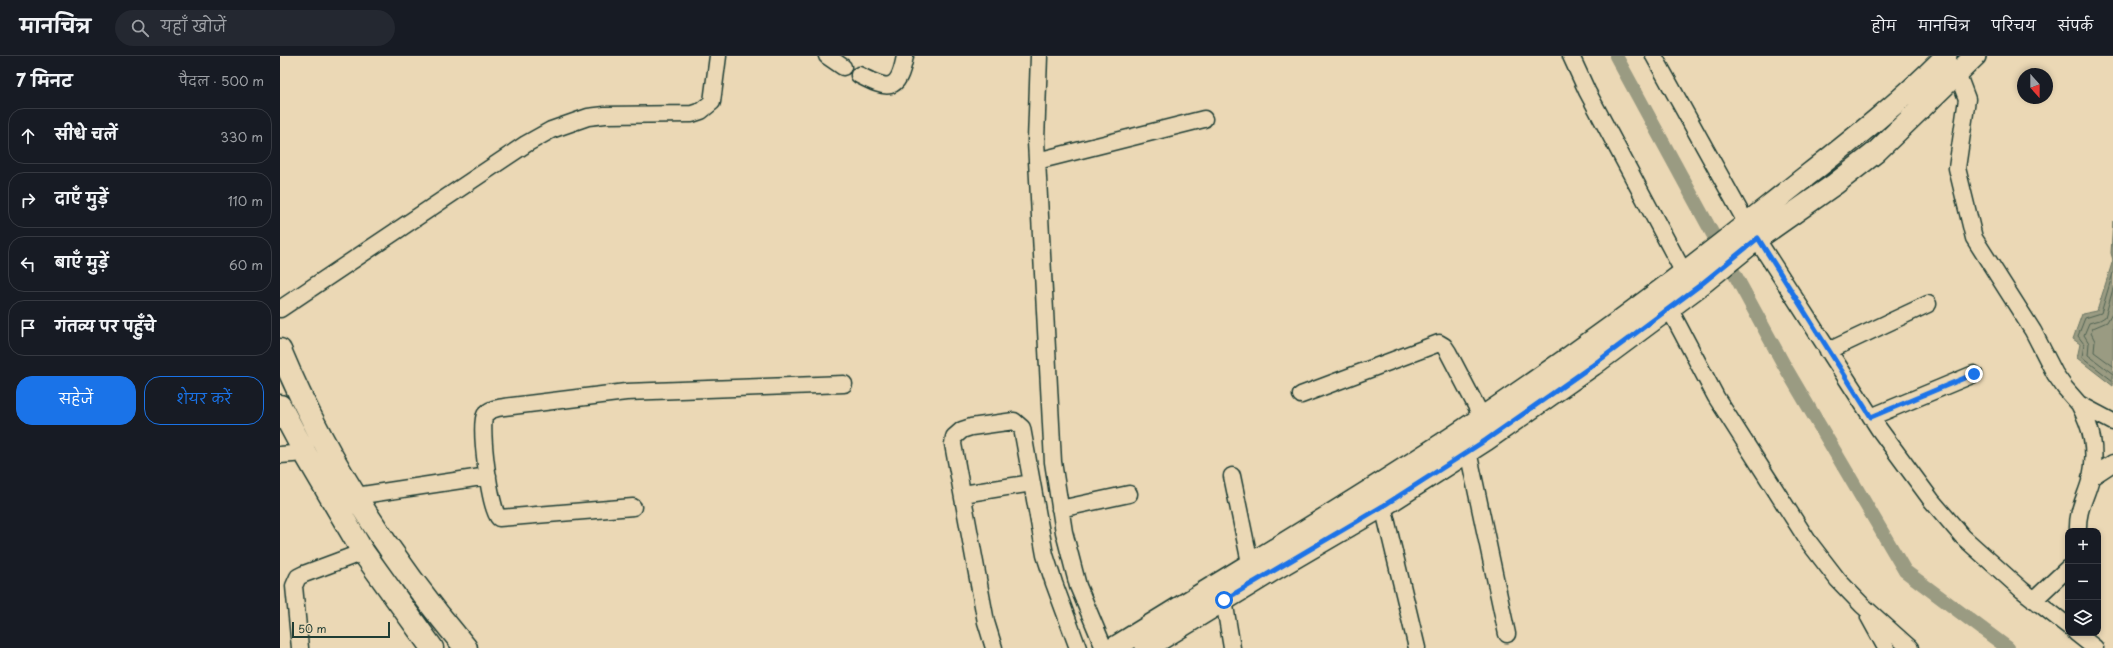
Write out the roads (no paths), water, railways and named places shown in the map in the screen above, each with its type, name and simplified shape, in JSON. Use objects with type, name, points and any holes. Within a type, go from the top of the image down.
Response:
[{"type":"highway","points":[[280,350],[298,392],[369,519],[428,603],[466,648]]},
{"type":"highway","points":[[280,406],[362,552],[432,648]]},
{"type":"highway","points":[[350,532],[369,519]]},
{"type":"main road","points":[[1146,648],[1383,506],[1463,442],[1482,417],[1690,276],[1745,236],[1886,113],[1946,56]]},
{"type":"main road","points":[[1745,236],[1835,184],[1876,152],[1975,56]]},
{"type":"main road","points":[[1114,648],[1250,563],[1463,442],[1593,365],[1669,308],[1690,276]]},
{"type":"street","points":[[280,309],[526,144],[550,130],[588,117],[605,115],[680,114],[701,111],[712,102],[718,56]]},
{"type":"street","points":[[827,56],[843,67]]},
{"type":"street","points":[[859,76],[880,86],[892,84],[900,76],[905,56]]},
{"type":"street","points":[[1039,56],[1036,141],[1053,462],[1064,532],[1078,586],[1104,648]]},
{"type":"street","points":[[1571,56],[1587,91],[1690,276]]},
{"type":"street","points":[[1654,56],[1745,236],[1828,351],[1871,417],[1932,501],[1963,537],[2034,600],[2065,624]]},
{"type":"street","points":[[1958,74],[1967,99],[1957,168],[1974,238],[2033,331],[2055,374],[2079,404],[2087,420],[2094,442],[2094,458],[2090,478],[2078,512],[2078,528]]},
{"type":"street","points":[[1037,161],[1204,119]]},
{"type":"street","points":[[1828,351],[1928,304]]},
{"type":"street","points":[[1669,308],[1716,397],[1783,505],[1812,547],[1838,580],[1862,605],[1910,648]]},
{"type":"street","points":[[1301,395],[1438,343],[1444,346],[1448,352],[1482,417]]},
{"type":"street","points":[[1871,417],[1974,374]]},
{"type":"street","points":[[633,507],[499,518],[493,506],[488,476],[483,424],[486,414],[495,408],[626,392],[844,384]]},
{"type":"street","points":[[2079,404],[2113,422]]},
{"type":"street","points":[[994,648],[986,622],[953,444],[954,437],[962,430],[1007,422],[1019,423],[1024,433],[1045,555],[1078,648]]},
{"type":"street","points":[[1463,442],[1507,634]]},
{"type":"street","points":[[280,455],[305,452]]},
{"type":"street","points":[[2090,478],[2113,463]]},
{"type":"street","points":[[356,496],[488,476]]},
{"type":"street","points":[[1232,476],[1250,563]]},
{"type":"street","points":[[963,494],[1032,483]]},
{"type":"street","points":[[1060,509],[1129,494]]},
{"type":"street","points":[[1383,506],[1417,648]]},
{"type":"street","points":[[300,648],[294,586],[295,582],[304,574],[362,552]]},
{"type":"street","points":[[2034,600],[2065,571]]},
{"type":"street","points":[[1224,600],[1232,648]]},
{"type":"street","points":[[1862,605],[1886,648]]},
{"type":"street","points":[[2080,636],[2096,648]]},
{"type":"water","points":[[2113,221],[2113,260],[2111,253]]},
{"type":"water","points":[[2113,260],[2113,386],[2077,358],[2080,344],[2073,339],[2082,314],[2097,311]]},
{"type":"waterway","points":[[1616,56],[1784,365],[1905,571],[2008,648]]}]
